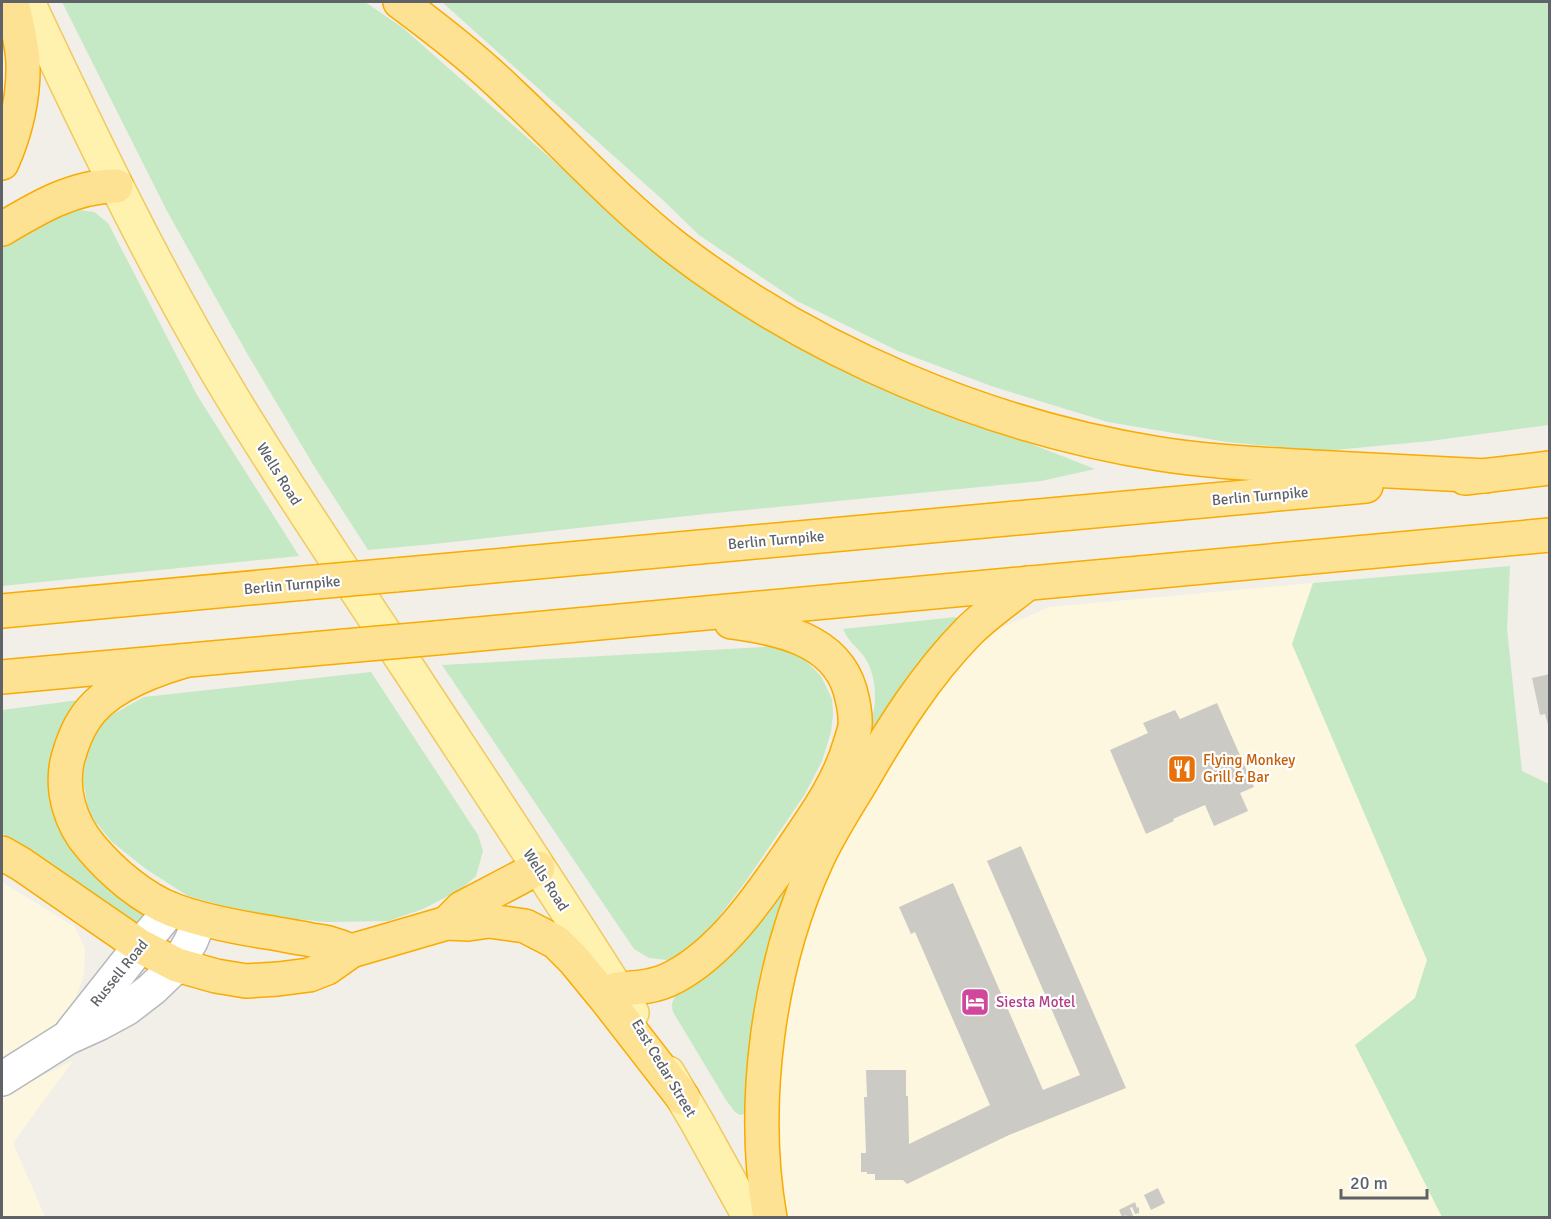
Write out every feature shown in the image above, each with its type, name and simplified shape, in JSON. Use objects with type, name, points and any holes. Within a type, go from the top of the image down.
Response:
[{"type":"highway","points":[[2,163],[18,120],[22,89],[23,60],[12,2]]},
{"type":"highway","points":[[400,2],[485,70],[618,198],[676,248],[724,283],[774,314],[848,354],[886,371],[968,405],[1016,420],[1066,434],[1160,454],[1254,464],[1486,476]]},
{"type":"highway","points":[[2,229],[56,200],[81,190],[116,186]]},
{"type":"highway","name":"Berlin Turnpike","points":[[2,611],[1486,476],[1550,468]]},
{"type":"highway","points":[[2,677],[1550,536]]},
{"type":"highway","points":[[617,989],[646,987],[674,978],[723,940],[769,884],[814,817],[842,791],[947,655],[970,630],[1028,583]]},
{"type":"highway","points":[[676,616],[740,623],[798,636],[819,647],[836,662],[848,683],[854,703],[855,726],[847,754],[842,791],[800,900],[787,941],[769,1029],[762,1116],[763,1160],[770,1218]]},
{"type":"highway","points":[[184,661],[152,671],[125,684],[102,700],[84,718],[73,740],[67,764],[65,790],[71,816],[81,836],[98,856],[143,894],[186,914],[241,928],[329,943],[351,951]]},
{"type":"highway","points":[[2,853],[140,946],[177,965],[216,976],[246,981],[309,975],[327,968],[351,951],[447,923],[468,924],[489,921],[525,926],[556,942],[574,960],[683,1098]]},
{"type":"highway","points":[[447,923],[462,908],[538,868]]},
{"type":"main road","name":"Wells Road","points":[[28,2],[116,186],[198,339],[280,477],[573,922]]},
{"type":"main road","name":"East Cedar Street","points":[[573,922],[617,989],[698,1122],[750,1218]]},
{"type":"street","name":"Russell Road","points":[[2,1079],[67,1038],[126,1010],[152,989],[177,965],[191,941],[186,914],[140,946],[67,1038]]},
{"type":"shaded area","points":[[1313,583],[1292,644],[1427,960],[1415,998],[1356,1045],[1442,1217],[789,1218],[781,1200],[776,1083],[787,982],[820,880],[860,801],[955,667],[993,631],[1050,607]]},
{"type":"shaded area","points":[[2,882],[75,927],[85,949],[84,975],[75,999],[52,1028],[2,1057]]},
{"type":"shaded area","points":[[73,1061],[13,1143],[45,1217],[2,1217],[2,1095]]},
{"type":"green space","points":[[62,2],[365,2],[403,28],[662,257],[852,374],[1095,469],[1041,481],[368,550],[314,466],[248,355],[168,213]]},
{"type":"green space","points":[[442,2],[1549,2],[1549,425],[1430,441],[1324,451],[1227,442],[1108,422],[994,387],[898,351],[797,301],[699,235]]},
{"type":"green space","points":[[72,209],[94,212],[108,223],[197,395],[299,556],[2,586],[2,244]]},
{"type":"green space","points":[[1510,566],[1507,629],[1522,771],[1549,784],[1549,1217],[1442,1217],[1355,1045],[1415,998],[1427,960],[1292,644],[1313,583]]},
{"type":"green space","points":[[956,617],[957,623],[865,742],[874,710],[874,681],[867,661],[843,629]]},
{"type":"green space","points":[[781,646],[800,655],[821,676],[832,699],[831,732],[822,761],[805,794],[713,925],[681,954],[667,960],[649,958],[634,949],[442,665]]},
{"type":"green space","points":[[371,672],[478,835],[483,851],[476,876],[460,890],[423,909],[388,921],[326,922],[257,915],[188,896],[146,869],[112,842],[89,814],[83,780],[89,738],[108,717],[144,697]]},
{"type":"green space","points":[[79,700],[51,762],[147,911],[139,924],[2,833],[2,710]]},
{"type":"green space","points":[[807,842],[751,1112],[740,1115],[726,1100],[673,1012],[672,1006],[678,993],[695,981]]},
{"type":"building","points":[[1550,674],[1549,728],[1545,714],[1540,715],[1532,678]]},
{"type":"building","name":"Flying Monkey Grill & Bar","points":[[1217,703],[1254,787],[1240,793],[1248,811],[1214,826],[1205,805],[1146,834],[1110,750],[1148,733],[1143,723],[1175,710],[1180,719]]},
{"type":"building","name":"Siesta Motel","points":[[1021,846],[1126,1088],[1009,1135],[907,1184],[903,1180],[875,1180],[875,1174],[861,1172],[861,1153],[866,1153],[864,1097],[867,1097],[866,1070],[906,1070],[909,1144],[990,1105],[915,932],[911,934],[899,907],[953,883],[1043,1090],[1080,1075],[987,861]]},
{"type":"building","points":[[1158,1188],[1165,1203],[1151,1210],[1144,1195]]},
{"type":"building","points":[[1135,1202],[1137,1208],[1139,1207],[1139,1213],[1135,1214],[1132,1207],[1130,1208],[1134,1218],[1127,1218],[1126,1215],[1122,1217],[1119,1210]]},
{"type":"place","name":"Flying Monkey Grill & Bar","points":[[1182,769]]},
{"type":"place","name":"Siesta Motel","points":[[975,1002]]}]
